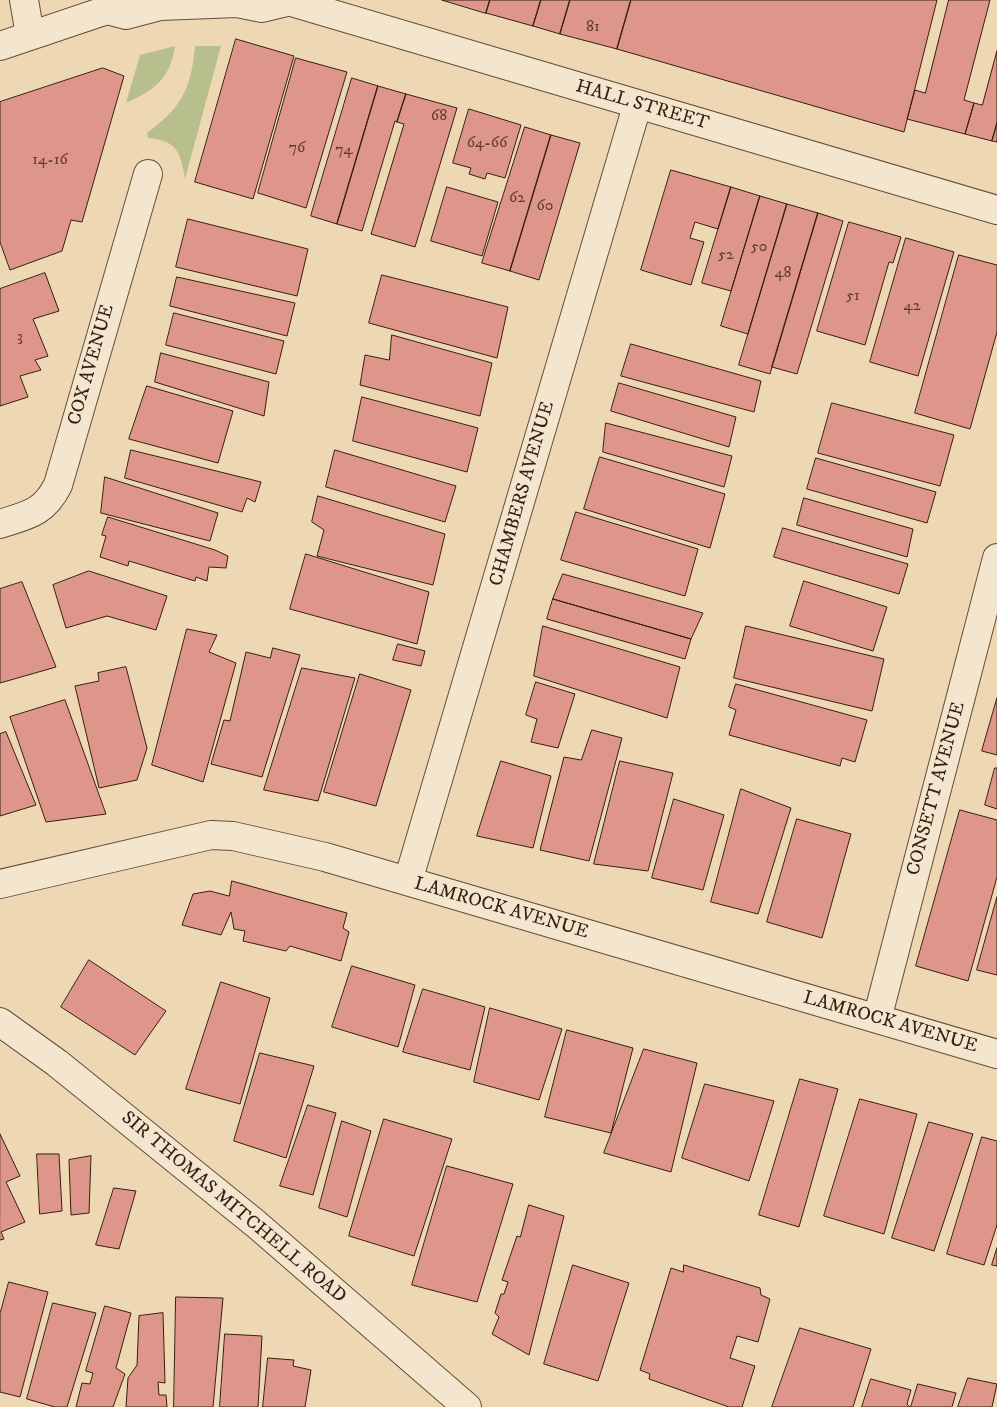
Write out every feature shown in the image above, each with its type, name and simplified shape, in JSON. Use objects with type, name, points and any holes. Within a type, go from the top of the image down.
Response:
[{"type":"street","points":[[24,0],[30,35]]},
{"type":"street","points":[[0,46],[98,7],[126,15],[160,6],[237,3],[262,8],[292,2]]},
{"type":"street","name":"HALL STREET","points":[[292,2],[637,106],[997,210]]},
{"type":"street","name":"CHAMBERS AVENUE","points":[[408,881],[637,106]]},
{"type":"street","name":"COX AVENUE","points":[[0,524],[38,510],[46,503],[58,485],[148,174]]},
{"type":"street","name":"CONSETT AVENUE","points":[[877,1019],[997,558]]},
{"type":"street","name":"LAMROCK AVENUE","points":[[0,884],[211,835],[234,836],[325,857],[997,1054]]},
{"type":"street","name":"SIR THOMAS MITCHELL ROAD","points":[[0,1022],[57,1063],[256,1224],[464,1404]]},
{"type":"green space","points":[[175,46],[169,67],[160,82],[126,103],[140,55]]},
{"type":"green space","points":[[195,46],[221,46],[185,179],[176,149],[165,141],[148,138],[147,133],[169,114],[183,96],[191,74]]},
{"type":"building","points":[[442,0],[490,0],[486,13]]},
{"type":"building","points":[[490,0],[541,0],[533,26],[486,13]]},
{"type":"building","points":[[541,0],[570,0],[560,34],[533,26]]},
{"type":"building","points":[[570,0],[631,0],[617,49],[560,34]]},
{"type":"building","points":[[631,0],[937,0],[904,132],[617,49]]},
{"type":"building","points":[[949,0],[990,0],[964,100],[974,103],[965,134],[907,119],[915,90],[925,93]]},
{"type":"building","points":[[236,39],[294,56],[253,199],[195,182]]},
{"type":"building","points":[[997,51],[997,123],[992,141],[965,134],[974,103],[982,105]]},
{"type":"building","points":[[296,58],[347,72],[306,208],[258,193]]},
{"type":"building","points":[[103,68],[124,76],[82,222],[71,220],[62,251],[10,270],[0,242],[0,102]]},
{"type":"building","points":[[352,78],[378,86],[337,224],[311,216]]},
{"type":"building","points":[[378,86],[406,94],[397,122],[395,121],[362,231],[337,224]]},
{"type":"building","points":[[406,94],[457,108],[415,247],[371,234],[404,124],[397,122]]},
{"type":"building","points":[[469,109],[521,125],[505,178],[487,173],[485,179],[469,174],[471,168],[453,163]]},
{"type":"building","points":[[997,123],[997,142],[992,141]]},
{"type":"building","points":[[525,127],[551,135],[510,271],[482,263]]},
{"type":"building","points":[[551,135],[580,143],[539,280],[510,271]]},
{"type":"building","points":[[671,170],[731,187],[718,229],[695,222],[690,238],[704,242],[691,285],[641,270]]},
{"type":"building","points":[[447,187],[498,202],[482,256],[431,241]]},
{"type":"building","points":[[731,187],[760,196],[731,291],[702,283]]},
{"type":"building","points":[[760,196],[787,204],[748,334],[721,326]]},
{"type":"building","points":[[787,204],[818,213],[770,374],[739,365]]},
{"type":"building","points":[[818,213],[843,221],[797,374],[772,367]]},
{"type":"building","points":[[188,219],[308,249],[297,296],[176,267]]},
{"type":"building","points":[[849,222],[901,237],[893,263],[889,262],[865,345],[817,331]]},
{"type":"building","points":[[906,238],[954,252],[918,376],[870,362]]},
{"type":"building","points":[[959,255],[997,265],[997,332],[970,429],[915,413]]},
{"type":"building","points":[[45,273],[59,311],[33,319],[48,356],[35,360],[41,370],[20,376],[28,397],[0,406],[0,289]]},
{"type":"building","points":[[382,275],[508,307],[497,358],[369,323]]},
{"type":"building","points":[[177,277],[295,303],[287,336],[170,306]]},
{"type":"building","points":[[174,313],[284,341],[276,374],[166,345]]},
{"type":"building","points":[[392,335],[492,363],[480,416],[360,385],[365,355],[389,360]]},
{"type":"building","points":[[631,344],[761,381],[754,412],[621,376]]},
{"type":"building","points":[[161,353],[269,382],[264,416],[155,382]]},
{"type":"building","points":[[619,383],[736,417],[729,447],[611,411]]},
{"type":"building","points":[[147,386],[233,411],[218,463],[129,439]]},
{"type":"building","points":[[362,397],[478,428],[467,472],[353,441]]},
{"type":"building","points":[[832,403],[954,435],[940,486],[818,453]]},
{"type":"building","points":[[606,423],[732,456],[724,487],[603,452]]},
{"type":"building","points":[[131,450],[261,482],[255,502],[247,498],[242,512],[125,478]]},
{"type":"building","points":[[335,450],[456,486],[445,522],[326,487]]},
{"type":"building","points":[[600,457],[725,494],[710,548],[584,509]]},
{"type":"building","points":[[816,458],[936,492],[927,523],[807,489]]},
{"type":"building","points":[[105,477],[218,513],[210,541],[101,513]]},
{"type":"building","points":[[318,496],[445,534],[433,585],[317,556],[324,530],[312,522]]},
{"type":"building","points":[[804,498],[913,529],[907,557],[797,525]]},
{"type":"building","points":[[576,512],[698,549],[685,596],[561,560]]},
{"type":"building","points":[[108,517],[215,550],[228,556],[226,568],[209,567],[207,581],[196,577],[195,581],[129,561],[128,566],[100,557],[106,536],[102,535]]},
{"type":"building","points":[[783,528],[908,564],[899,594],[774,557]]},
{"type":"building","points":[[306,554],[429,592],[417,644],[290,609]]},
{"type":"building","points":[[89,571],[167,596],[156,630],[107,616],[66,628],[53,585]]},
{"type":"building","points":[[563,574],[703,613],[691,639],[553,599]]},
{"type":"building","points":[[804,581],[887,607],[873,651],[790,626]]},
{"type":"building","points":[[22,582],[56,667],[0,683],[0,589]]},
{"type":"building","points":[[553,599],[691,639],[685,659],[547,619]]},
{"type":"building","points":[[543,626],[680,667],[667,718],[534,676]]},
{"type":"building","points":[[746,626],[884,659],[872,711],[734,678]]},
{"type":"building","points":[[187,629],[217,635],[209,652],[236,663],[203,782],[152,765]]},
{"type":"building","points":[[398,644],[425,651],[421,666],[393,660]]},
{"type":"building","points":[[273,648],[300,655],[262,777],[211,764],[224,720],[230,721],[246,652],[270,658]]},
{"type":"building","points":[[126,667],[147,748],[137,780],[99,788],[75,686],[99,681],[98,673]]},
{"type":"building","points":[[302,668],[355,678],[318,801],[264,790]]},
{"type":"building","points":[[360,674],[411,690],[376,806],[324,792]]},
{"type":"building","points":[[536,682],[575,694],[558,748],[531,742],[537,719],[526,715]]},
{"type":"building","points":[[736,684],[867,720],[855,762],[842,758],[840,766],[729,735],[736,710],[729,707]]},
{"type":"building","points":[[997,698],[997,755],[982,751]]},
{"type":"building","points":[[65,700],[106,814],[46,822],[10,717]]},
{"type":"building","points":[[592,730],[622,738],[589,861],[540,850],[564,757],[581,760]]},
{"type":"building","points":[[6,732],[36,805],[0,816],[0,734]]},
{"type":"building","points":[[501,761],[551,776],[533,848],[477,836]]},
{"type":"building","points":[[620,761],[673,773],[648,871],[594,864]]},
{"type":"building","points":[[995,768],[997,768],[997,809],[985,805]]},
{"type":"building","points":[[741,789],[791,808],[758,914],[711,902]]},
{"type":"building","points":[[674,799],[724,815],[703,890],[652,878]]},
{"type":"building","points":[[960,810],[997,820],[997,877],[968,981],[916,966]]},
{"type":"building","points":[[797,819],[851,834],[822,938],[767,922]]},
{"type":"building","points":[[232,881],[347,913],[343,928],[349,932],[341,961],[290,946],[286,951],[243,941],[245,931],[234,929],[231,912],[221,935],[182,925],[193,894],[210,891],[229,896]]},
{"type":"building","points":[[997,897],[997,975],[977,970]]},
{"type":"building","points":[[89,960],[166,1011],[135,1055],[61,1007]]},
{"type":"building","points":[[352,966],[415,985],[398,1047],[332,1027]]},
{"type":"building","points":[[221,982],[270,998],[240,1104],[186,1089]]},
{"type":"building","points":[[423,989],[485,1007],[470,1070],[403,1052]]},
{"type":"building","points":[[490,1008],[562,1029],[539,1100],[474,1082]]},
{"type":"building","points":[[567,1030],[633,1048],[611,1133],[545,1117]]},
{"type":"building","points":[[644,1049],[697,1063],[671,1172],[604,1153]]},
{"type":"building","points":[[260,1053],[314,1066],[286,1158],[234,1141]]},
{"type":"building","points":[[800,1079],[838,1089],[799,1227],[759,1215]]},
{"type":"building","points":[[705,1084],[774,1101],[749,1181],[682,1158]]},
{"type":"building","points":[[860,1099],[917,1114],[884,1234],[824,1216]]},
{"type":"building","points":[[308,1105],[336,1113],[313,1195],[280,1186]]},
{"type":"building","points":[[384,1119],[452,1139],[414,1256],[349,1236]]},
{"type":"building","points":[[342,1121],[371,1131],[347,1217],[319,1208]]},
{"type":"building","points":[[929,1122],[973,1134],[934,1251],[892,1238]]},
{"type":"building","points":[[0,1134],[20,1176],[6,1182],[25,1222],[1,1232],[4,1239],[0,1240]]},
{"type":"building","points":[[982,1137],[997,1141],[997,1225],[984,1265],[947,1254]]},
{"type":"building","points":[[37,1154],[59,1154],[62,1211],[40,1214]]},
{"type":"building","points":[[91,1156],[89,1213],[71,1215],[69,1160]]},
{"type":"building","points":[[447,1166],[513,1184],[477,1302],[412,1285]]},
{"type":"building","points":[[114,1188],[136,1191],[119,1249],[96,1245]]},
{"type":"building","points":[[529,1205],[564,1216],[529,1355],[492,1334],[499,1317],[495,1313],[501,1294],[504,1294],[508,1282],[502,1280],[517,1236],[520,1237]]},
{"type":"building","points":[[997,1248],[997,1266],[992,1265]]},
{"type":"building","points":[[573,1265],[629,1283],[598,1381],[544,1364]]},
{"type":"building","points":[[684,1265],[760,1288],[761,1295],[770,1299],[758,1342],[737,1336],[730,1358],[755,1366],[742,1407],[729,1407],[649,1379],[650,1374],[640,1370],[671,1268],[683,1272]]},
{"type":"building","points":[[9,1282],[48,1292],[20,1397],[0,1392],[0,1314]]},
{"type":"building","points":[[176,1297],[223,1298],[213,1407],[174,1407]]},
{"type":"building","points":[[53,1303],[96,1313],[67,1407],[55,1407],[27,1399]]},
{"type":"building","points":[[105,1306],[131,1313],[116,1368],[125,1374],[113,1407],[76,1407],[82,1383],[90,1384],[93,1373],[86,1371]]},
{"type":"building","points":[[163,1313],[165,1383],[158,1382],[159,1395],[166,1395],[167,1407],[126,1407],[128,1378],[137,1365],[139,1316]]},
{"type":"building","points":[[800,1328],[871,1349],[853,1407],[772,1407]]},
{"type":"building","points":[[225,1334],[262,1336],[258,1407],[220,1407]]},
{"type":"building","points":[[268,1358],[294,1360],[293,1366],[311,1370],[305,1407],[263,1407]]},
{"type":"building","points":[[968,1378],[997,1384],[992,1407],[958,1407]]},
{"type":"building","points":[[871,1379],[911,1390],[907,1404],[910,1407],[862,1407]]},
{"type":"building","points":[[918,1384],[956,1393],[952,1407],[911,1407]]}]
